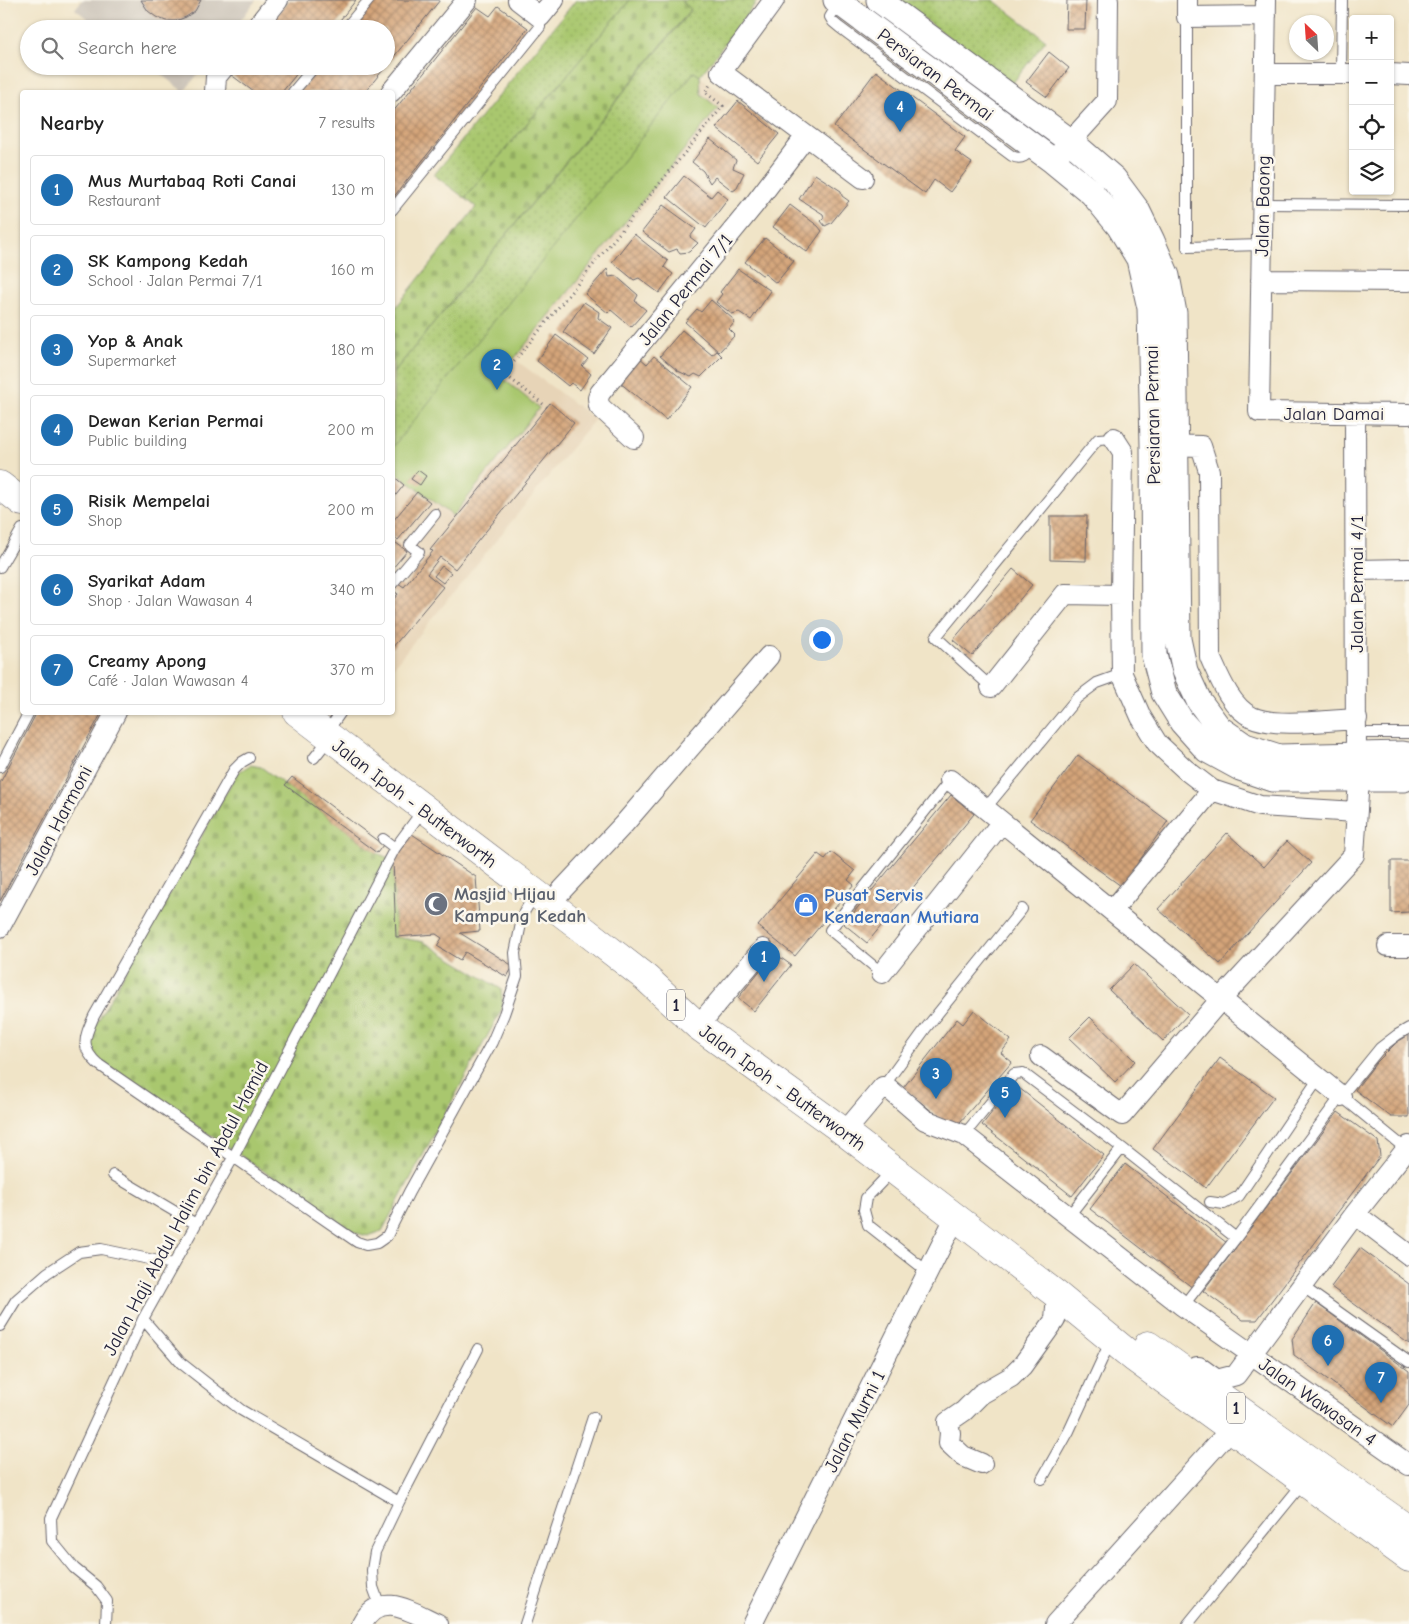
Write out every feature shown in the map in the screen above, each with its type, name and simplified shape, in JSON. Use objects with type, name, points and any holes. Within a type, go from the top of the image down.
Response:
[{"type":"highway","points":[[0,485],[20,500]]},
{"type":"highway","name":"Jalan Ipoh - Butterworth","points":[[299,715],[323,744],[424,809],[646,978],[698,1026],[845,1132],[955,1218],[1053,1316],[1111,1339],[1303,1482],[1409,1558]]},
{"type":"highway","name":"Jalan Ipoh - Butterworth","points":[[1053,1316],[1146,1344],[1409,1530]]},
{"type":"street","points":[[262,20],[278,0]]},
{"type":"street","points":[[393,90],[467,0]]},
{"type":"street","points":[[518,0],[540,17],[554,0]]},
{"type":"street","points":[[774,0],[721,72],[864,178]]},
{"type":"street","name":"Persiaran Permai","points":[[879,0],[1070,141],[1114,179],[1137,210],[1167,276],[1174,313],[1164,446]]},
{"type":"street","points":[[1043,154],[1070,141],[1106,101],[1108,0]]},
{"type":"street","name":"Persiaran Permai","points":[[837,1],[1043,154],[1092,193],[1119,226],[1139,259],[1150,308],[1164,446],[1178,639],[1185,671],[1199,701],[1219,728],[1245,746],[1279,757],[1357,746],[1409,755]]},
{"type":"street","points":[[1187,8],[1266,8]]},
{"type":"street","name":"Jalan Baong","points":[[1259,412],[1266,8]]},
{"type":"street","points":[[1265,74],[1347,74]]},
{"type":"street","points":[[1394,74],[1409,75]]},
{"type":"street","name":"Jalan Permai 7/1","points":[[634,438],[599,406],[598,398],[600,393],[753,206],[806,136]]},
{"type":"street","points":[[1262,280],[1409,280]]},
{"type":"street","name":"Jalan Damai","points":[[1259,412],[1409,414]]},
{"type":"street","name":"Jalan Permai 4/1","points":[[1041,1056],[1122,1115],[1222,999],[1354,855],[1357,746],[1355,413]]},
{"type":"street","points":[[1114,438],[1123,452],[1122,674],[1141,717],[1157,743],[1186,770],[1212,790],[1260,806],[1356,812]]},
{"type":"street","points":[[1164,446],[1201,446],[1209,471],[1210,658],[1234,703],[1251,717],[1357,746]]},
{"type":"street","points":[[1356,570],[1409,569]]},
{"type":"street","points":[[991,686],[1065,594],[1121,595]]},
{"type":"street","points":[[542,898],[624,824],[769,656]]},
{"type":"street","name":"Jalan Harmoni","points":[[0,927],[114,715]]},
{"type":"street","name":"Persiaran Permai","points":[[1357,746],[1404,779],[1409,777]]},
{"type":"street","points":[[950,780],[1341,1096]]},
{"type":"street","points":[[1112,911],[1212,790]]},
{"type":"street","points":[[882,974],[1002,822]]},
{"type":"street","points":[[1388,946],[1409,946]]},
{"type":"street","points":[[698,1026],[764,950]]},
{"type":"street","points":[[845,1132],[883,1087]]},
{"type":"street","name":"Jalan Wawasan 4","points":[[883,1087],[888,1088],[926,1120],[964,1135],[1183,1306],[1409,1465]]},
{"type":"street","points":[[1180,1368],[1199,1367],[1217,1380],[1236,1375],[1356,1214],[1408,1148]]},
{"type":"street","points":[[1356,1214],[1409,1255]]},
{"type":"street","name":"Jalan Murni 1","points":[[752,1624],[955,1218]]},
{"type":"street","points":[[982,1464],[963,1456],[949,1443],[948,1422],[964,1411],[981,1394],[1017,1372],[1053,1316]]},
{"type":"street","points":[[1236,1375],[1237,1394],[1270,1416],[1271,1433]]},
{"type":"street","points":[[1055,1624],[1231,1429]]},
{"type":"street","points":[[362,1624],[365,1618],[380,1606],[396,1605],[438,1624]]},
{"type":"lane","points":[[352,20],[369,0]]},
{"type":"lane","points":[[1342,0],[1347,74]]},
{"type":"lane","points":[[1187,8],[1187,247],[1262,245]]},
{"type":"lane","points":[[395,206],[540,27],[540,17]]},
{"type":"lane","points":[[295,90],[307,75]]},
{"type":"lane","points":[[1262,204],[1409,205]]},
{"type":"lane","points":[[991,686],[936,637],[1098,439],[1114,438]]},
{"type":"lane","points":[[395,580],[419,552],[410,545],[435,514]]},
{"type":"lane","points":[[0,567],[20,532]]},
{"type":"lane","points":[[985,809],[1077,698],[1097,682],[1122,674]]},
{"type":"lane","points":[[0,767],[27,715]]},
{"type":"lane","points":[[323,744],[339,715]]},
{"type":"lane","points":[[1357,746],[1409,733]]},
{"type":"lane","points":[[249,758],[234,770],[99,1007],[86,1035],[87,1051],[90,1057],[98,1064],[357,1242],[366,1245],[377,1243],[387,1236],[409,1192],[492,1042],[517,976],[514,953],[523,914],[542,898]]},
{"type":"lane","points":[[882,974],[830,930],[950,780]]},
{"type":"lane","name":"Jalan Haji Abdul Halim bin Abdul Hamid","points":[[106,1624],[107,1601],[96,1586],[74,1568],[52,1541],[51,1518],[143,1319],[234,1156],[395,848],[424,809]]},
{"type":"lane","points":[[384,839],[395,848]]},
{"type":"lane","points":[[883,1087],[926,1028],[1022,909]]},
{"type":"lane","points":[[1183,1306],[1341,1096],[1380,1048],[1409,1028]]},
{"type":"lane","points":[[964,1135],[1014,1074],[1018,1072],[1023,1073],[1236,1238]]},
{"type":"lane","points":[[1210,1202],[1224,1204],[1239,1196],[1319,1078]]},
{"type":"lane","points":[[1341,1096],[1408,1148]]},
{"type":"lane","points":[[1068,1217],[1122,1148]]},
{"type":"lane","points":[[893,1170],[866,1198],[864,1210],[868,1225],[928,1272]]},
{"type":"lane","points":[[113,1175],[196,1224]]},
{"type":"lane","points":[[0,1326],[16,1300],[47,1273],[79,1252],[101,1249],[173,1264]]},
{"type":"lane","points":[[1302,1286],[1409,1362]]},
{"type":"lane","points":[[143,1319],[181,1363],[241,1410],[399,1502]]},
{"type":"lane","points":[[1042,1479],[1069,1431],[1111,1339]]},
{"type":"lane","points":[[380,1606],[373,1587],[372,1570],[376,1552],[399,1502],[478,1349]]},
{"type":"lane","points":[[525,1624],[593,1417]]},
{"type":"lane","points":[[1188,1624],[1303,1482]]},
{"type":"path","points":[[547,407],[504,374],[723,106],[705,92],[721,72]]},
{"type":"shaded area","points":[[82,0],[256,0],[241,20],[89,20],[75,9]]},
{"type":"shaded area","points":[[694,72],[732,101],[517,361],[595,419],[395,665],[395,446]]},
{"type":"shaded area","points":[[162,75],[197,75],[186,90],[181,90]]},
{"type":"green space","points":[[576,0],[630,0],[465,198],[434,175]]},
{"type":"green space","points":[[630,0],[680,0],[691,9],[395,371],[395,308],[476,207],[465,198]]},
{"type":"green space","points":[[680,0],[758,0],[700,76],[694,72],[395,446],[395,371],[691,10]]},
{"type":"green space","points":[[899,0],[993,0],[1046,40],[1012,84]]},
{"type":"green space","points":[[694,72],[700,76],[701,94],[718,108],[500,376],[539,408],[453,516],[395,472],[395,444]]},
{"type":"green space","points":[[250,765],[261,767],[377,853],[393,860],[396,937],[424,942],[501,989],[503,1007],[382,1231],[368,1236],[356,1233],[97,1059],[90,1047],[90,1035],[237,773]]},
{"type":"building","points":[[141,0],[201,0],[195,11],[178,20],[164,20],[148,11]]},
{"type":"building","points":[[289,0],[356,0],[340,20],[273,20]]},
{"type":"building","points":[[373,0],[440,0],[395,55],[395,20],[357,20]]},
{"type":"building","points":[[1067,0],[1086,0],[1085,29],[1066,29]]},
{"type":"building","points":[[498,6],[528,28],[395,195],[395,109],[477,7],[490,16]]},
{"type":"building","points":[[1049,52],[1069,68],[1047,97],[1026,82]]},
{"type":"building","points":[[876,71],[965,137],[955,151],[972,163],[950,192],[934,180],[925,194],[834,127]]},
{"type":"building","points":[[231,75],[296,75],[284,90],[251,90]]},
{"type":"building","points":[[313,75],[379,75],[367,90],[301,90]]},
{"type":"building","points":[[738,101],[779,134],[757,161],[716,128]]},
{"type":"building","points":[[710,139],[736,160],[733,168],[744,173],[736,189],[733,191],[715,177],[710,183],[703,171],[692,162]]},
{"type":"building","points":[[815,174],[841,191],[842,196],[849,201],[831,223],[825,226],[821,221],[824,218],[823,214],[799,199]]},
{"type":"building","points":[[684,176],[711,197],[717,190],[728,199],[706,228],[667,197]]},
{"type":"building","points":[[663,205],[696,229],[690,237],[698,243],[689,252],[680,253],[677,249],[669,252],[642,232]]},
{"type":"building","points":[[790,205],[822,231],[807,252],[773,227]]},
{"type":"building","points":[[634,234],[668,261],[664,267],[673,274],[659,293],[639,278],[634,280],[612,262]]},
{"type":"building","points":[[765,238],[794,261],[776,283],[745,262]]},
{"type":"building","points":[[607,269],[609,277],[616,276],[638,295],[635,301],[646,310],[631,327],[611,310],[608,313],[585,294]]},
{"type":"building","points":[[738,269],[771,291],[751,320],[739,312],[732,314],[716,302],[722,294],[720,292]]},
{"type":"building","points":[[711,300],[733,319],[734,323],[729,329],[735,335],[719,352],[685,322],[697,309],[701,312]]},
{"type":"building","points":[[584,302],[599,312],[598,318],[612,328],[594,354],[563,332]]},
{"type":"building","points":[[682,330],[712,355],[717,351],[722,356],[701,377],[695,374],[691,377],[678,371],[660,356]]},
{"type":"building","points":[[556,335],[588,359],[582,366],[591,374],[580,390],[571,383],[568,386],[537,361]]},
{"type":"building","points":[[654,356],[692,387],[666,420],[619,382],[639,357],[647,364]]},
{"type":"building","points":[[550,403],[574,423],[455,569],[440,557],[427,574],[443,587],[395,644],[395,598],[398,594],[395,592],[395,581],[404,587],[433,551],[430,550]]},
{"type":"building","points":[[418,470],[426,476],[420,485],[411,479]]},
{"type":"building","points":[[395,478],[404,485],[395,496]]},
{"type":"building","points":[[417,492],[430,502],[398,540],[395,538],[395,518]]},
{"type":"building","points":[[1050,516],[1087,516],[1086,561],[1050,560]]},
{"type":"building","points":[[395,542],[407,551],[395,565]]},
{"type":"building","points":[[442,566],[451,573],[443,583],[434,576]]},
{"type":"building","points":[[1013,569],[1032,585],[972,656],[953,640]]},
{"type":"building","points":[[35,715],[100,715],[0,901],[0,783]]},
{"type":"building","points":[[1078,755],[1168,821],[1121,886],[1030,820]]},
{"type":"building","points":[[292,777],[383,845],[377,853],[285,785]]},
{"type":"building","points":[[951,795],[974,814],[867,943],[844,924]]},
{"type":"building","points":[[1227,833],[1264,867],[1287,841],[1311,863],[1220,964],[1158,909]]},
{"type":"building","name":"Masjid Hijau Kampung Kedah","points":[[412,834],[476,877],[480,931],[460,933],[513,966],[507,977],[465,952],[460,960],[437,946],[442,938],[436,934],[396,937],[393,860]]},
{"type":"building","name":"Pusat Servis Kenderaan Mutiara","points":[[831,852],[855,871],[848,880],[854,885],[795,956],[758,926],[818,854],[825,859]]},
{"type":"building","points":[[1391,861],[1409,861],[1409,912],[1391,913]]},
{"type":"building","points":[[774,953],[791,965],[754,1011],[738,998]]},
{"type":"building","points":[[1134,964],[1188,1014],[1163,1041],[1109,990]]},
{"type":"building","points":[[974,1010],[1011,1040],[1001,1053],[1012,1062],[954,1129],[903,1088],[957,1019],[963,1024]]},
{"type":"building","points":[[1090,1017],[1135,1061],[1115,1082],[1069,1038]]},
{"type":"building","points":[[1409,1035],[1409,1117],[1391,1117],[1355,1090],[1376,1063],[1397,1042]]},
{"type":"building","points":[[1220,1058],[1274,1097],[1206,1188],[1153,1149]]},
{"type":"building","points":[[1014,1084],[1104,1155],[1072,1196],[982,1125]]},
{"type":"building","points":[[1338,1112],[1378,1141],[1380,1156],[1257,1320],[1243,1320],[1203,1291]]},
{"type":"building","points":[[1125,1164],[1227,1243],[1193,1288],[1090,1209]]},
{"type":"building","points":[[1360,1248],[1409,1284],[1409,1344],[1331,1287]]},
{"type":"building","points":[[1316,1303],[1409,1371],[1409,1405],[1393,1427],[1294,1355],[1292,1339]]},
{"type":"place","name":"Dewan Kerian Permai","points":[[900,132]]},
{"type":"place","name":"SK Kampong Kedah","points":[[497,390]]},
{"type":"place","name":"Masjid Hijau Kampung Kedah","points":[[436,904]]},
{"type":"place","name":"Pusat Servis Kenderaan Mutiara","points":[[806,905]]},
{"type":"place","name":"Mus Murtabaq Roti Canai","points":[[764,982]]},
{"type":"place","name":"Yop & Anak","points":[[936,1099]]},
{"type":"place","name":"Risik Mempelai","points":[[1005,1118]]},
{"type":"place","name":"Syarikat Adam","points":[[1328,1366]]},
{"type":"place","name":"Creamy Apong","points":[[1381,1403]]}]
